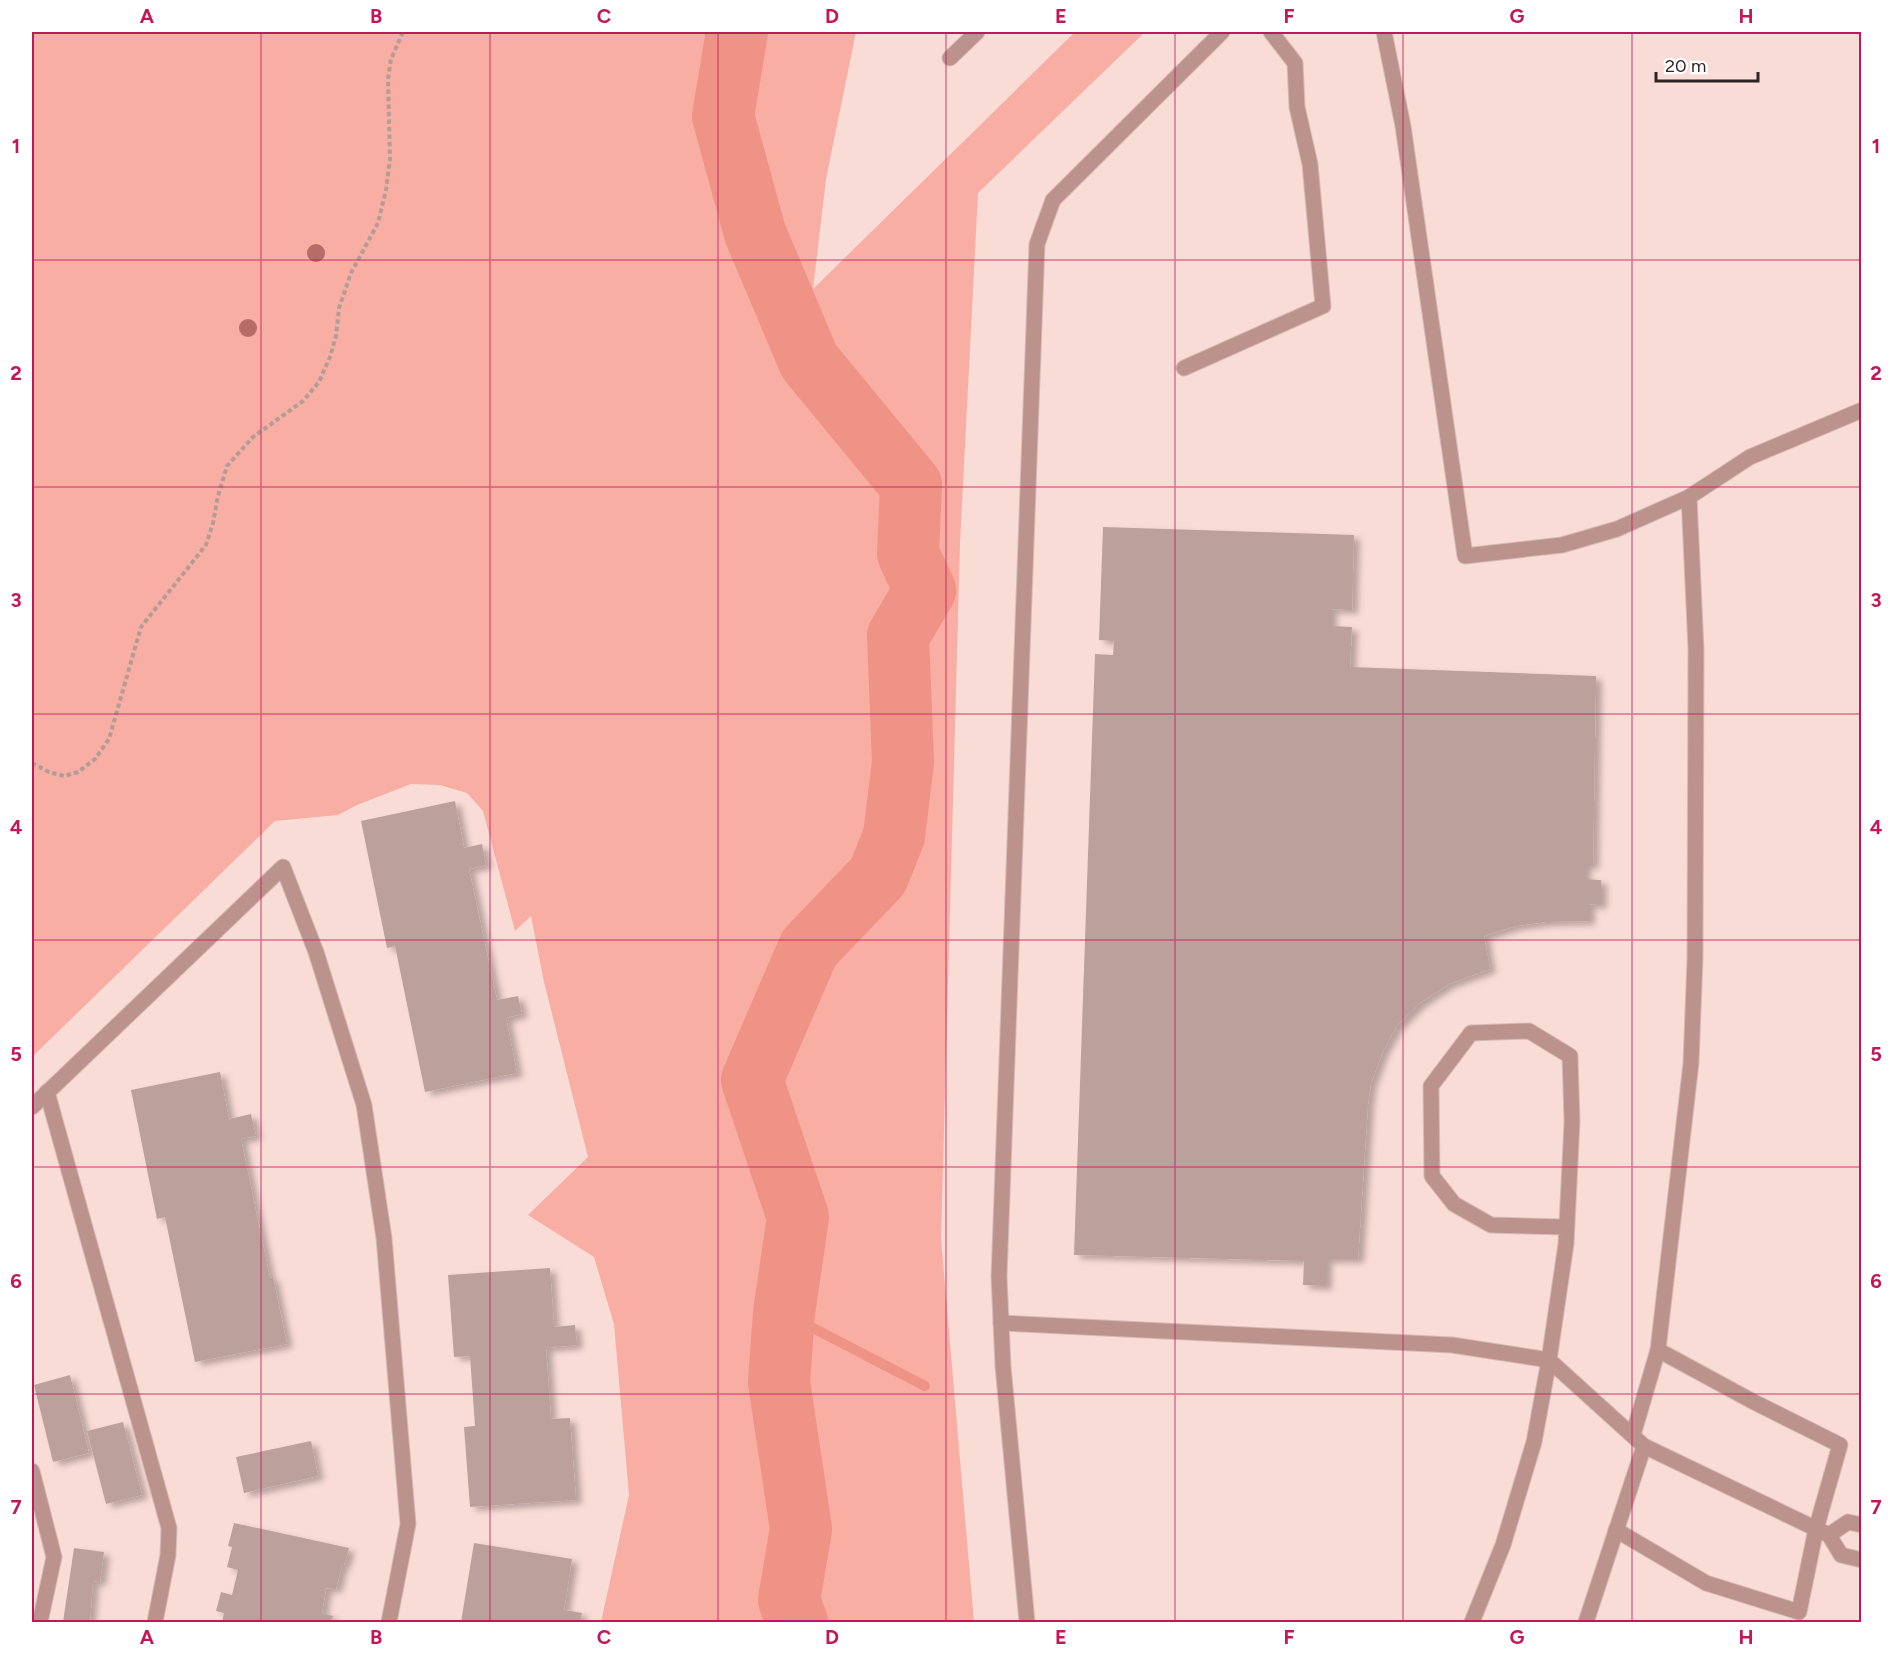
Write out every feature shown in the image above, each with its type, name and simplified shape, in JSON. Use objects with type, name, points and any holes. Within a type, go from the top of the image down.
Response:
[{"type":"lane","points":[[950,58],[977,32]]},
{"type":"lane","points":[[1028,1623],[1003,1366],[999,1277],[1037,244],[1053,200],[1222,32]]},
{"type":"lane","points":[[1184,368],[1323,306],[1310,164],[1297,107],[1295,63],[1271,32]]},
{"type":"lane","points":[[1384,32],[1404,126],[1465,556],[1562,545],[1617,529],[1689,497],[1750,457],[1862,410]]},
{"type":"lane","points":[[1633,1435],[1658,1350],[1690,1063],[1695,959],[1696,649],[1689,497]]},
{"type":"lane","points":[[32,1107],[283,867],[316,952],[364,1105],[384,1238],[408,1524],[389,1623]]},
{"type":"lane","points":[[1472,1623],[1503,1545],[1534,1442],[1566,1244],[1572,1122],[1570,1056],[1529,1031],[1471,1033],[1431,1086],[1432,1176],[1454,1204],[1491,1225],[1566,1227]]},
{"type":"lane","points":[[47,1092],[169,1528],[168,1555],[155,1623]]},
{"type":"lane","points":[[1001,1323],[1452,1345],[1549,1360],[1644,1446],[1823,1532],[1841,1555],[1862,1560]]},
{"type":"lane","points":[[1616,1530],[1706,1583],[1799,1612],[1823,1532],[1840,1445],[1658,1350]]},
{"type":"lane","points":[[1586,1623],[1644,1446]]},
{"type":"lane","points":[[32,1471],[54,1557],[40,1623]]},
{"type":"lane","points":[[1823,1532],[1848,1522],[1862,1525]]},
{"type":"path","points":[[32,763],[64,776],[78,772],[95,759],[109,739],[141,627],[206,545],[227,466],[254,437],[303,401],[319,382],[330,357],[336,336],[339,308],[351,273],[378,223],[390,159],[388,79],[391,58],[403,32]]},
{"type":"shaded area","points":[[32,32],[856,32],[826,179],[813,289],[1075,32],[1145,32],[978,193],[960,543],[941,1239],[974,1622],[601,1622],[629,1495],[614,1324],[594,1257],[528,1215],[588,1157],[544,982],[531,916],[515,931],[483,811],[467,793],[440,785],[411,784],[338,815],[275,821],[32,1057]]},
{"type":"building","points":[[1103,527],[1354,535],[1352,610],[1331,609],[1331,626],[1352,627],[1350,667],[1596,676],[1593,865],[1585,865],[1585,879],[1601,880],[1601,905],[1589,904],[1589,921],[1546,922],[1516,926],[1484,936],[1490,969],[1449,984],[1420,1003],[1397,1026],[1383,1051],[1371,1083],[1358,1259],[1326,1259],[1326,1286],[1303,1285],[1304,1261],[1074,1255],[1095,654],[1113,655],[1114,641],[1099,640]]},
{"type":"building","points":[[455,801],[464,848],[482,844],[486,865],[469,869],[497,1000],[518,996],[522,1014],[506,1018],[517,1073],[425,1092],[395,946],[387,948],[361,821]]},
{"type":"building","points":[[220,1072],[229,1119],[251,1114],[256,1136],[241,1139],[270,1278],[273,1277],[287,1344],[195,1362],[165,1217],[157,1219],[131,1090]]},
{"type":"building","points":[[550,1268],[554,1327],[575,1325],[577,1345],[546,1348],[551,1419],[570,1418],[576,1500],[470,1507],[464,1427],[475,1426],[470,1356],[454,1357],[448,1275]]},
{"type":"building","points":[[70,1375],[89,1453],[53,1462],[34,1385]]},
{"type":"building","points":[[123,1422],[142,1495],[106,1504],[87,1431]]},
{"type":"building","points":[[311,1441],[318,1476],[244,1493],[236,1457]]},
{"type":"building","points":[[234,1523],[349,1548],[336,1589],[326,1588],[322,1613],[333,1616],[331,1622],[222,1622],[224,1613],[216,1611],[221,1592],[232,1595],[238,1570],[227,1567],[232,1547],[228,1546]]},
{"type":"building","points":[[474,1543],[572,1559],[564,1610],[582,1613],[580,1622],[461,1622]]},
{"type":"building","points":[[74,1548],[104,1552],[100,1582],[93,1581],[90,1622],[63,1622]]},
{"type":"waterway","points":[[737,32],[723,116],[755,233],[809,361],[911,485],[908,554],[925,590],[898,636],[903,762],[894,836],[878,876],[809,948],[752,1080],[798,1217],[784,1313],[779,1382],[801,1529],[789,1600],[797,1622]]},
{"type":"waterway","points":[[784,1313],[925,1386]]}]
